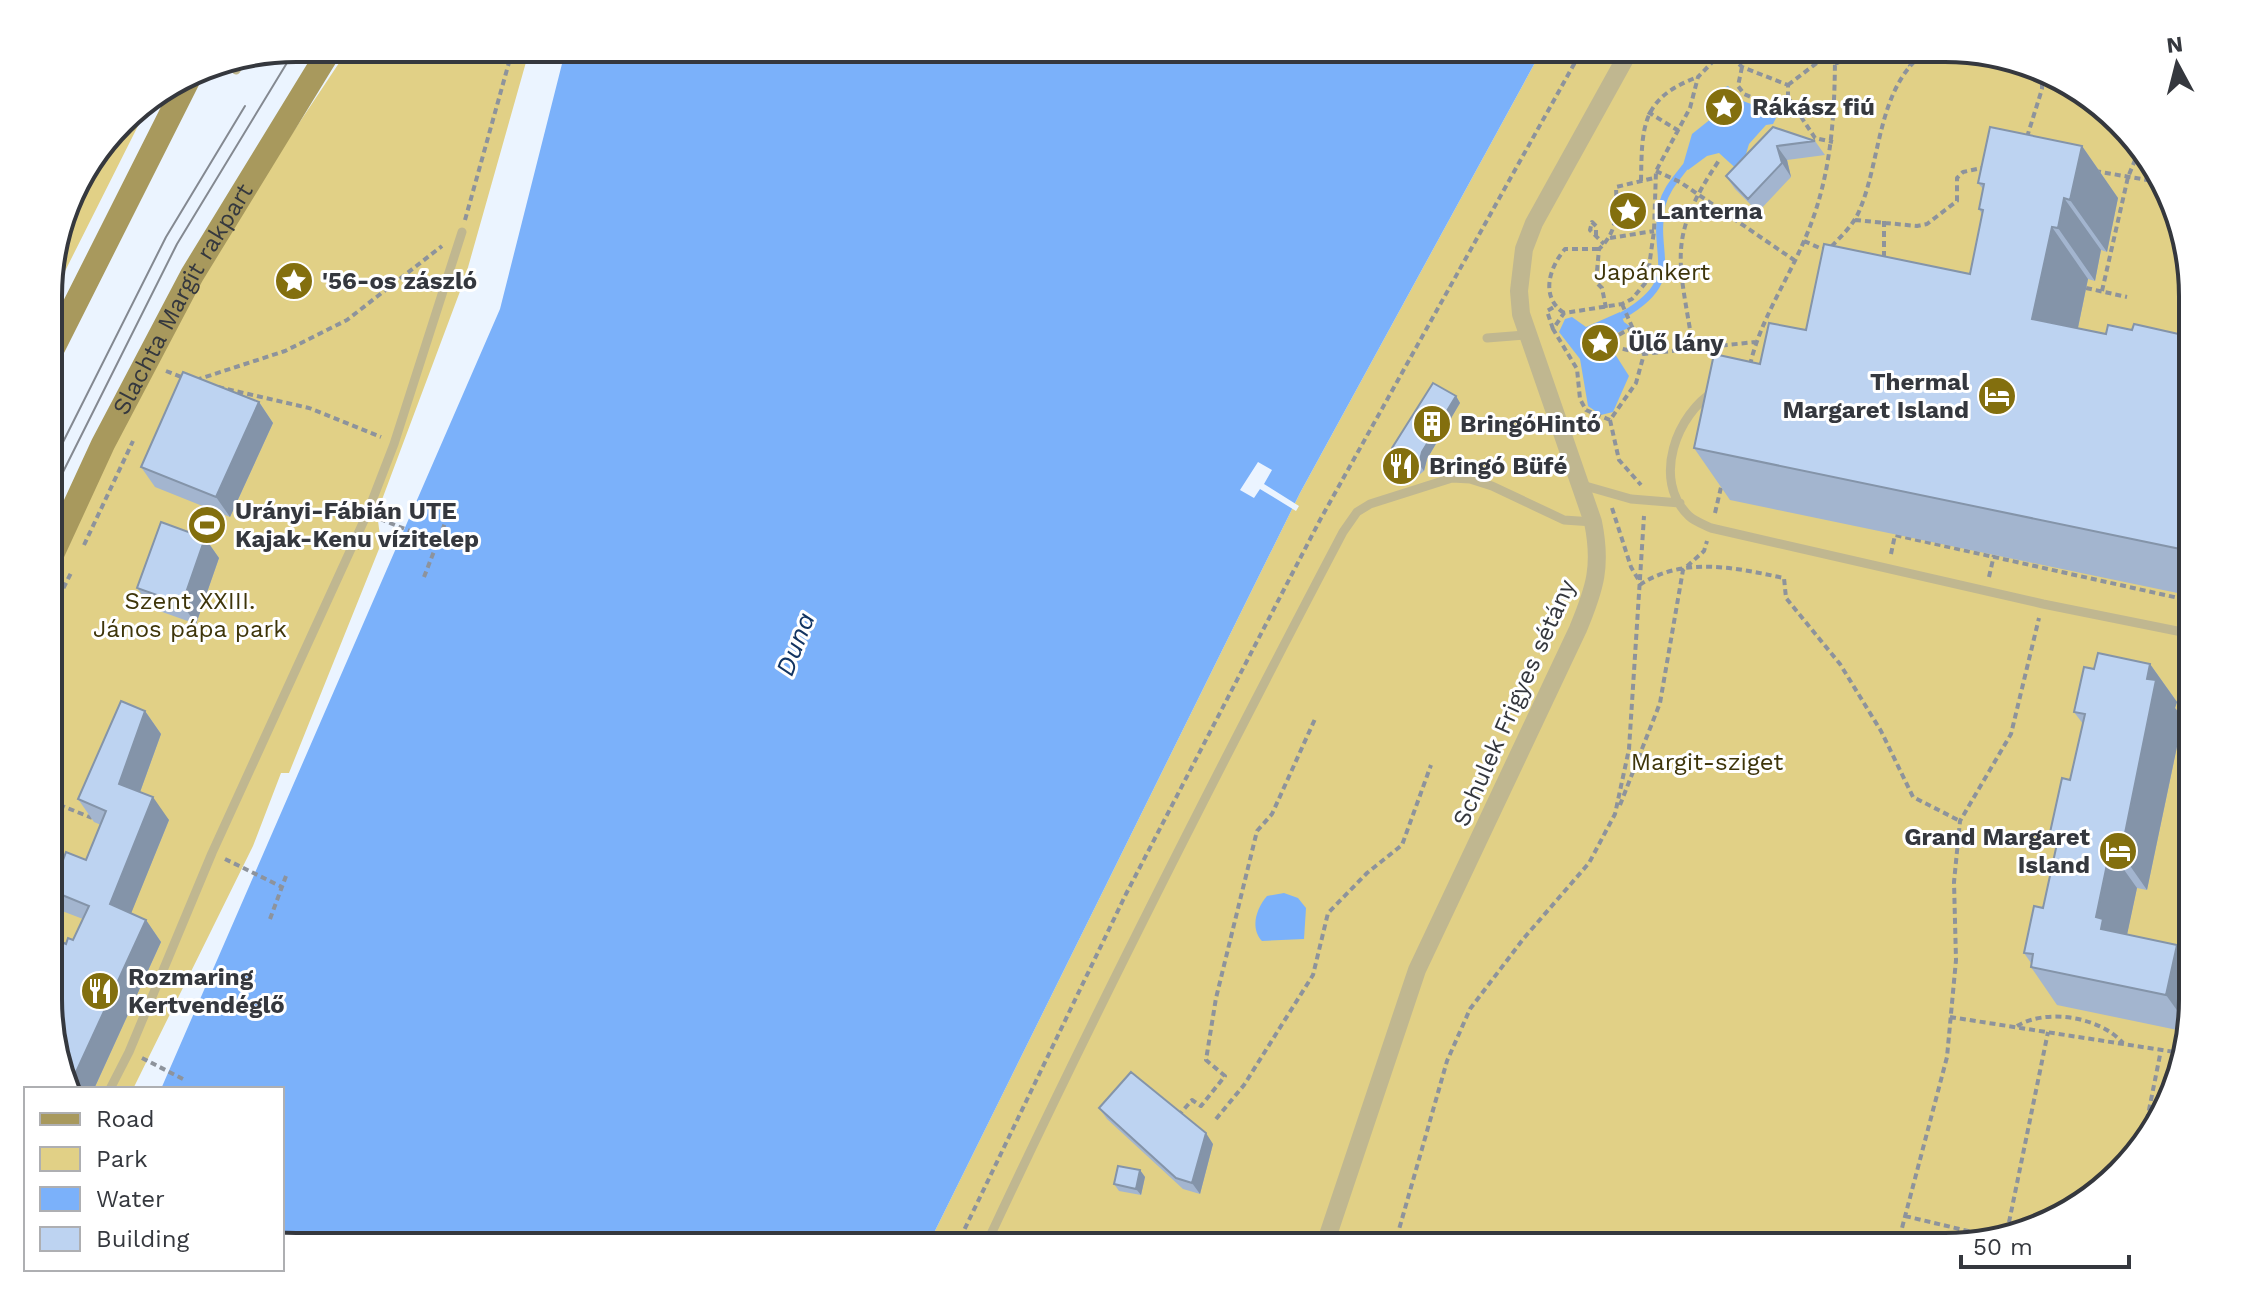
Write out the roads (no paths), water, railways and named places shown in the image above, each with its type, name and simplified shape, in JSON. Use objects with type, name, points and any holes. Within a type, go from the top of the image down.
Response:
[{"type":"main road","name":"Slachta Margit rakpart","points":[[62,533],[103,444],[192,275],[322,62]]},
{"type":"main road","points":[[62,330],[182,91]]},
{"type":"street","name":"Schulek Frigyes sétány","points":[[1329,1232],[1417,970],[1585,613],[1597,575],[1599,555],[1593,522],[1525,335],[1519,291],[1524,249],[1534,223],[1623,62]]},
{"type":"lane","points":[[111,1087],[129,1052],[212,853],[367,514],[394,444],[403,404],[462,232]]},
{"type":"lane","points":[[1487,338],[1525,335]]},
{"type":"lane","points":[[1725,391],[1716,391],[1696,402],[1682,425],[1672,463],[1672,486],[1689,517],[1711,528],[2043,604],[2178,631]]},
{"type":"lane","points":[[992,1233],[1071,1061],[1205,796],[1343,532],[1357,512],[1388,496],[1452,478],[1470,479],[1564,520],[1593,522]]},
{"type":"lane","points":[[1581,485],[1644,501],[1680,503]]},
{"type":"water","name":"Duna","points":[[562,62],[1535,62],[1300,493],[934,1233],[284,1232],[284,1087],[162,1087],[500,309]]},
{"type":"water","points":[[1728,86],[1743,101],[1778,114],[1773,124],[1766,125],[1749,144],[1746,154],[1750,163],[1741,173],[1719,153],[1707,156],[1688,170],[1683,165],[1692,134],[1712,118],[1718,90]]},
{"type":"water","points":[[1620,312],[1624,322],[1631,327],[1612,335],[1615,354],[1629,376],[1613,412],[1601,415],[1588,406],[1580,359],[1559,332],[1565,319],[1572,317],[1586,327]]},
{"type":"water","points":[[1284,893],[1298,898],[1306,908],[1304,939],[1262,941],[1255,924],[1260,907],[1267,896]]},
{"type":"waterway","points":[[1623,315],[1642,302],[1660,278],[1662,205],[1685,167]]},
{"type":"tram line","points":[[62,474],[177,244],[287,63]]},
{"type":"tram line","points":[[62,444],[166,237],[245,106]]},
{"type":"place","name":"Rákász fiú","points":[[1724,107]]},
{"type":"place","name":"Lanterna","points":[[1628,211]]},
{"type":"place","name":"'56-os zászló","points":[[294,281]]},
{"type":"place","name":"Ülő lány","points":[[1600,343]]},
{"type":"place","name":"Thermal Margaret Island","points":[[1997,396]]},
{"type":"place","name":"BringóHintó","points":[[1432,424]]},
{"type":"place","name":"Bringó Büfé","points":[[1401,466]]},
{"type":"place","name":"Urányi-Fábián UTE Kajak-Kenu vízitelep","points":[[207,525]]},
{"type":"place","name":"Grand Margaret Island","points":[[2118,851]]},
{"type":"place","name":"Rozmaring Kertvendéglő","points":[[100,991]]},
{"type":"park label","name":"Japánkert","points":[[1652,272]]},
{"type":"park label","name":"Szent XXIII. János pápa park","points":[[190,615]]},
{"type":"park label","name":"Margit-sziget","points":[[1707,762]]}]
